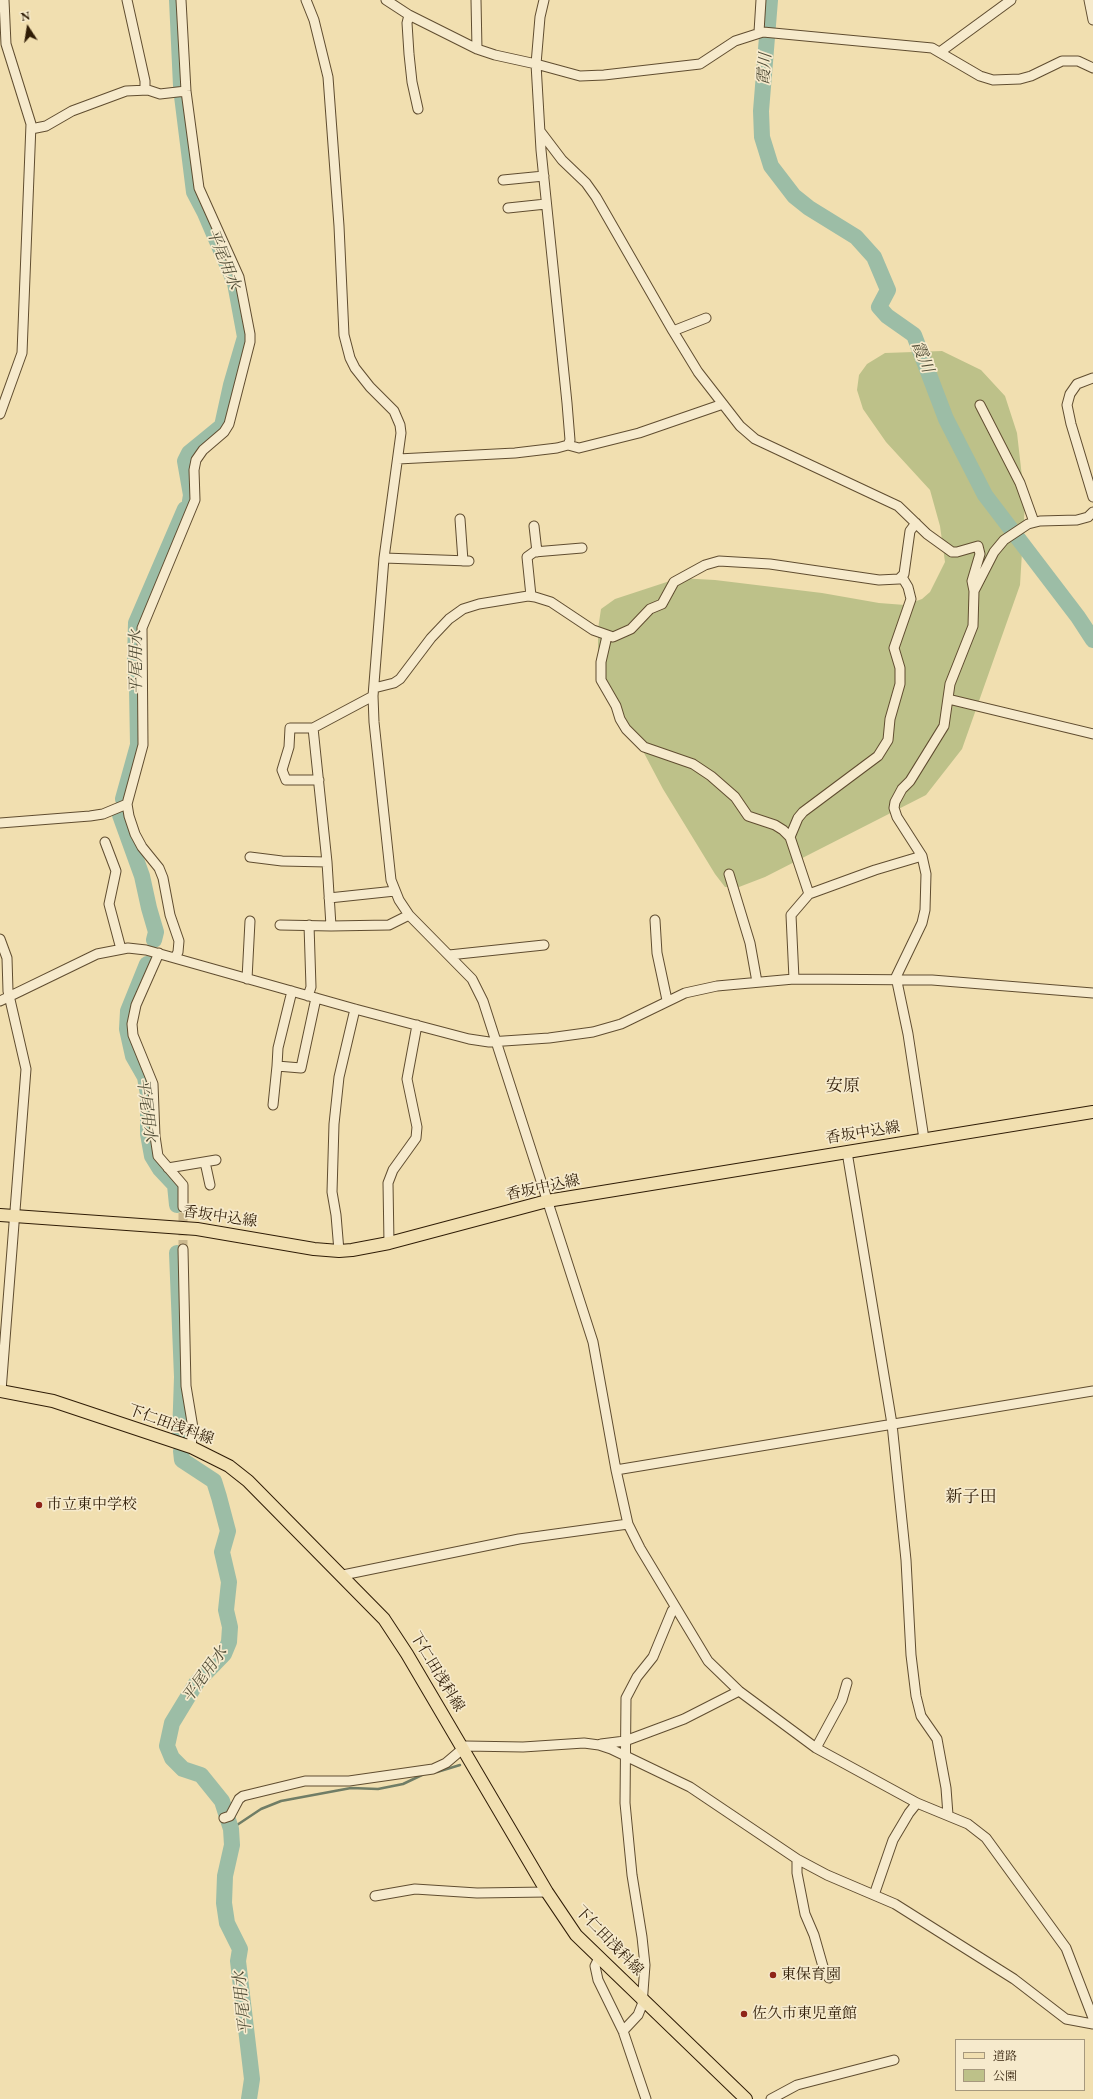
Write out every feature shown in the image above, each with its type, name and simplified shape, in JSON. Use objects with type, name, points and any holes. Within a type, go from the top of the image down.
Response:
[{"type":"main road","name":"香坂中込線","points":[[0,1215],[197,1229],[314,1249],[339,1251],[389,1243],[547,1201],[1093,1112]]},
{"type":"main road","name":"下仁田浅科線","points":[[1,1391],[53,1401],[192,1447],[229,1466],[248,1481],[343,1575],[370,1603],[395,1633],[547,1892],[576,1935],[746,2099]]},
{"type":"street","points":[[0,414],[22,353],[30,130],[30,118],[21,95],[6,44],[4,0]]},
{"type":"street","points":[[128,0],[145,81],[145,90]]},
{"type":"street","points":[[175,958],[178,952],[179,941],[170,915],[160,868],[142,847],[135,834],[127,804],[143,745],[142,628],[195,500],[194,470],[196,460],[203,450],[224,432],[229,424],[250,342],[250,334],[239,277],[199,188],[186,90],[181,0]]},
{"type":"street","points":[[306,0],[316,25],[328,77],[339,226],[344,335],[350,358],[355,368],[370,387],[389,404],[398,418],[401,433],[384,558],[373,692],[374,722],[388,860],[394,890],[409,915],[472,979],[483,1001],[593,1342],[616,1470],[628,1524],[675,1608],[708,1661],[739,1692],[816,1748],[918,1804],[968,1824],[986,1838],[1051,1926],[1068,1953],[1093,2018]]},
{"type":"street","points":[[386,0],[409,15],[477,49],[561,72],[593,76],[700,64],[735,41],[761,32],[932,48],[980,76],[994,80],[1020,79],[1031,76],[1062,61],[1078,61],[1093,68]]},
{"type":"street","points":[[476,0],[477,49]]},
{"type":"street","points":[[544,0],[540,17],[536,64],[546,204],[567,403],[570,440],[568,445]]},
{"type":"street","points":[[761,0],[761,32]]},
{"type":"street","points":[[940,52],[1011,0]]},
{"type":"street","points":[[1089,0],[1093,20]]},
{"type":"street","points":[[409,15],[407,23],[409,54],[412,82],[418,109]]},
{"type":"street","points":[[30,130],[46,126],[72,111],[102,98],[126,91],[145,90],[160,94],[186,90]]},
{"type":"street","points":[[540,131],[562,160],[586,183],[596,197],[698,372],[743,429],[755,439],[898,506],[927,534],[952,552],[978,546],[980,554],[972,581],[974,591],[974,626],[950,684],[944,726],[910,781],[900,793],[894,808],[897,817],[922,856],[926,874],[925,910],[922,923],[897,974],[924,1139]]},
{"type":"street","points":[[503,180],[544,176]]},
{"type":"street","points":[[508,208],[546,204]]},
{"type":"street","points":[[673,331],[706,318]]},
{"type":"street","points":[[1093,378],[1077,384],[1070,394],[1068,405],[1070,424],[1093,497]]},
{"type":"street","points":[[398,459],[515,453],[557,448],[568,445],[579,448],[639,433],[723,404]]},
{"type":"street","points":[[980,405],[1020,483],[1034,522]]},
{"type":"street","points":[[974,591],[994,552],[1010,536],[1020,529],[1034,522],[1077,520],[1088,516],[1093,512]]},
{"type":"street","points":[[384,558],[466,561],[460,519]]},
{"type":"street","points":[[790,838],[798,818],[803,812],[878,756],[888,740],[890,719],[900,684],[900,668],[894,648],[911,599],[908,586],[902,577],[910,531],[916,523]]},
{"type":"street","points":[[534,526],[537,552]]},
{"type":"street","points":[[531,596],[527,557],[537,552],[582,548]]},
{"type":"street","points":[[319,780],[286,780],[282,770],[289,746],[290,728],[314,728],[373,692],[394,683],[400,679],[416,656],[455,613],[479,604],[531,596],[551,602],[593,630],[613,637],[631,628],[650,609],[662,604],[674,582],[684,575],[705,565],[719,561],[770,564],[878,580],[892,580],[902,577]]},
{"type":"street","points":[[607,636],[601,662],[601,680],[616,706],[620,719],[636,741],[644,748],[692,764],[711,776],[735,796],[748,816],[775,825],[790,838],[809,894]]},
{"type":"street","points":[[948,699],[1093,734]]},
{"type":"street","points":[[314,728],[327,862],[331,926]]},
{"type":"street","points":[[0,823],[90,816],[103,814],[127,804]]},
{"type":"street","points":[[105,842],[116,871],[109,904],[121,949]]},
{"type":"street","points":[[794,979],[791,915],[809,894],[875,870],[922,856]]},
{"type":"street","points":[[250,857],[282,861],[327,862]]},
{"type":"street","points":[[729,874],[750,943],[757,982]]},
{"type":"street","points":[[329,898],[394,890]]},
{"type":"street","points":[[280,925],[390,926],[409,915]]},
{"type":"street","points":[[655,920],[657,953],[667,1000]]},
{"type":"street","points":[[247,979],[250,921]]},
{"type":"street","points":[[277,1066],[301,1068],[312,997],[309,926]]},
{"type":"street","points":[[0,939],[7,958],[9,996],[26,1062],[1,1391]]},
{"type":"street","points":[[449,955],[544,945]]},
{"type":"street","points":[[0,1001],[80,961],[97,954],[121,949],[146,950],[292,992],[469,1039],[496,1042],[578,1035],[607,1029],[634,1018],[667,1000],[699,989],[757,982],[794,979],[897,979],[1093,993]]},
{"type":"street","points":[[160,954],[136,1005],[132,1024],[135,1041],[153,1084],[154,1136],[158,1156],[183,1185],[183,1207]]},
{"type":"street","points":[[273,1105],[278,1048],[292,992]]},
{"type":"street","points":[[339,1251],[336,1215],[332,1192],[334,1124],[339,1077],[355,1009]]},
{"type":"street","points":[[389,1243],[388,1182],[393,1170],[416,1138],[416,1127],[407,1079],[416,1025]]},
{"type":"street","points":[[847,1152],[892,1424],[906,1560],[911,1655],[916,1696],[921,1716],[937,1739],[946,1788],[948,1815]]},
{"type":"street","points":[[168,1168],[216,1160]]},
{"type":"street","points":[[205,1162],[210,1185]]},
{"type":"street","points":[[183,1249],[186,1386],[193,1428],[192,1447]]},
{"type":"street","points":[[616,1470],[1093,1391]]},
{"type":"street","points":[[343,1575],[519,1539],[628,1524]]},
{"type":"street","points":[[622,2031],[638,2015],[643,1999],[644,1965],[626,1824],[625,1741],[627,1693],[653,1657],[672,1611],[675,1608]]},
{"type":"street","points":[[816,1748],[842,1700],[847,1682]]},
{"type":"street","points":[[227,1817],[239,1799],[243,1796],[305,1782],[349,1781],[433,1769],[446,1763],[463,1747],[469,1745],[523,1747],[578,1743],[599,1745],[625,1741],[684,1719],[739,1692]]},
{"type":"street","points":[[599,1745],[625,1756],[699,1793],[797,1859],[827,1875],[895,1904],[953,1941],[983,1958],[1034,1993],[1066,2019],[1093,2024]]},
{"type":"street","points":[[874,1895],[893,1840],[909,1813],[918,1804]]},
{"type":"street","points":[[797,1859],[797,1873],[805,1914],[814,1935],[824,1970],[829,1978]]},
{"type":"street","points":[[375,1896],[415,1889],[477,1893],[547,1892]]},
{"type":"street","points":[[599,1958],[595,1966],[598,1980],[622,2031],[646,2099]]},
{"type":"street","points":[[771,2099],[797,2085],[894,2060]]},
{"type":"green space","points":[[942,351],[981,370],[1005,396],[1017,433],[1025,503],[1020,585],[962,749],[926,795],[765,877],[739,887],[725,887],[715,874],[663,789],[605,679],[598,650],[598,629],[601,609],[615,599],[679,578],[715,580],[822,593],[879,603],[905,605],[922,599],[930,592],[945,562],[940,526],[930,490],[886,442],[863,409],[857,390],[859,375],[867,364],[885,353]]},
{"type":"waterway","name":"平尾用水","points":[[177,0],[181,86]]},
{"type":"waterway","name":"霞川","points":[[770,0],[761,111],[762,137],[771,166],[794,196],[809,208],[856,237],[874,257],[888,290],[879,307],[887,316],[914,335],[946,419],[985,495],[1078,617],[1093,640]]},
{"type":"waterway","name":"平尾用水","points":[[182,96],[194,192],[205,213],[235,283],[245,337],[231,385],[222,426],[189,453],[185,461],[191,495],[190,501]]},
{"type":"waterway","name":"平尾用水","points":[[123,799],[138,745],[135,661],[136,623],[185,509]]},
{"type":"waterway","name":"平尾用水","points":[[120,815],[142,876],[156,932],[154,940]]},
{"type":"waterway","name":"平尾用水","points":[[147,964],[128,1011],[127,1029],[133,1056],[145,1077],[148,1095],[148,1134],[152,1156],[160,1169],[175,1185],[177,1205]]},
{"type":"waterway","name":"平尾用水","points":[[177,1253],[182,1377],[180,1436]]},
{"type":"waterway","name":"平尾用水","points":[[181,1451],[182,1460],[214,1481],[219,1497],[228,1531],[222,1552],[229,1582],[226,1610],[230,1627],[229,1642],[224,1654],[197,1682],[172,1723],[167,1746],[172,1758],[183,1769],[201,1775],[222,1801],[231,1829],[232,1845],[225,1876],[224,1903],[227,1923],[240,1949],[238,1961],[252,2079],[249,2099]]},
{"type":"waterway","points":[[437,1772],[460,1765]]},
{"type":"waterway","points":[[231,1829],[261,1809],[281,1801],[351,1788],[378,1789],[403,1784],[422,1775]]},
{"type":"tunnel","points":[[183,1207],[183,1249]]},
{"type":"place","name":"市立東中学校","points":[[39,1505]]},
{"type":"place","name":"東保育園","points":[[773,1975]]},
{"type":"place","name":"佐久市東児童館","points":[[744,2014]]},
{"type":"district","name":"安原","points":[[843,1086]]},
{"type":"district","name":"新子田","points":[[971,1497]]}]
